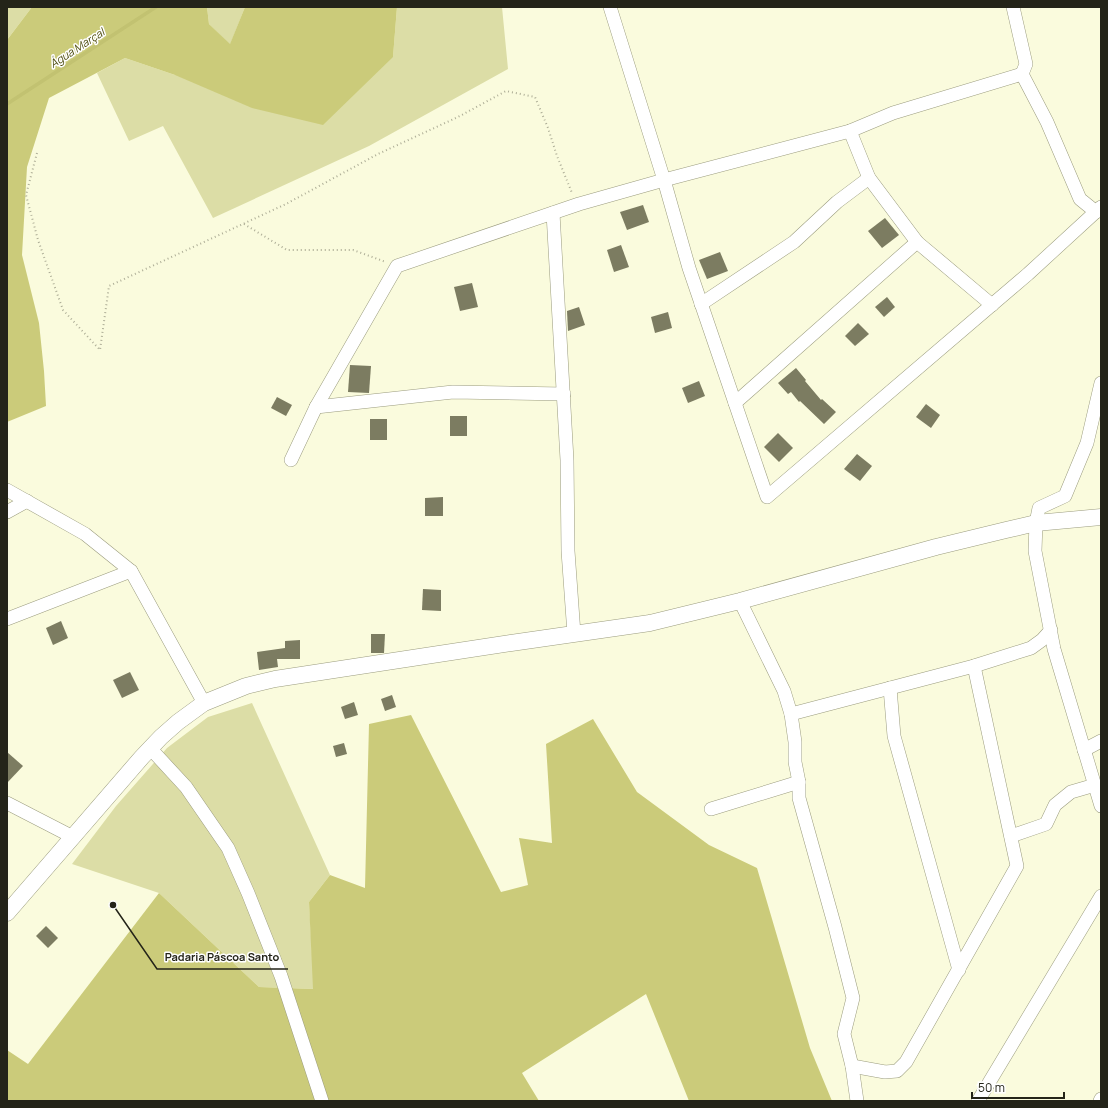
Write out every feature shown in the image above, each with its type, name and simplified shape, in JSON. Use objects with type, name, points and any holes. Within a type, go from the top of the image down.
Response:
[{"type":"street","points":[[610,7],[664,180],[689,268],[767,497],[1034,269],[1098,210],[1080,199],[1047,122],[1022,74],[1026,64],[1013,7]]},
{"type":"street","points":[[291,460],[316,407],[397,266],[579,204],[850,131],[893,113],[1022,74]]},
{"type":"street","points":[[850,131],[869,178],[917,242],[992,305]]},
{"type":"street","points":[[701,304],[794,242],[837,202],[869,178]]},
{"type":"street","points":[[553,213],[564,394],[567,460],[568,551],[574,634]]},
{"type":"street","points":[[735,403],[917,242]]},
{"type":"street","points":[[1101,384],[1087,443],[1065,496],[1039,508],[1036,523],[1035,551],[1054,649],[1101,806]]},
{"type":"street","points":[[316,407],[453,392],[564,394]]},
{"type":"street","points":[[7,490],[85,534],[131,571],[204,703]]},
{"type":"street","points":[[7,512],[27,501]]},
{"type":"street","points":[[7,913],[150,748],[178,722],[204,703],[246,686],[275,679],[650,623],[740,601],[936,547],[1036,523],[1101,517]]},
{"type":"street","points":[[7,619],[131,571]]},
{"type":"street","points":[[740,601],[784,691],[791,714],[795,742],[795,762],[799,782],[799,798],[853,998],[844,1034],[852,1066],[857,1101]]},
{"type":"street","points":[[791,714],[974,666],[1031,648],[1042,640],[1051,630]]},
{"type":"street","points":[[852,1066],[885,1072],[897,1071],[906,1062],[1017,866],[974,666]]},
{"type":"street","points":[[890,688],[894,736],[959,970]]},
{"type":"street","points":[[1084,750],[1101,741]]},
{"type":"street","points":[[150,748],[186,787],[228,848],[248,893],[281,976],[322,1101]]},
{"type":"street","points":[[711,809],[799,782]]},
{"type":"street","points":[[1011,836],[1046,824],[1055,805],[1071,792],[1095,785]]},
{"type":"street","points":[[7,803],[73,837]]},
{"type":"street","points":[[978,1101],[1101,896]]},
{"type":"path","points":[[37,152],[26,195],[38,240],[63,310],[100,350],[109,286],[286,204],[378,154],[458,117],[506,91],[535,97],[548,128],[556,156],[570,190],[579,204]]},
{"type":"path","points":[[244,224],[287,250],[353,250],[397,266]]},
{"type":"green space","points":[[7,7],[32,7],[7,40]]},
{"type":"green space","points":[[207,7],[245,7],[230,45],[209,24]]},
{"type":"green space","points":[[397,7],[502,7],[508,69],[369,146],[213,218],[163,126],[129,141],[97,73],[125,58],[175,75],[393,57]]},
{"type":"green space","points":[[252,703],[330,875],[309,902],[314,989],[259,987],[159,893],[72,864],[116,806],[167,748],[208,717]]},
{"type":"shaded area","points":[[32,7],[207,7],[209,24],[230,44],[245,7],[397,7],[393,57],[323,125],[252,108],[175,75],[125,58],[49,98],[27,167],[22,255],[39,323],[46,406],[7,422],[7,40]]},
{"type":"shaded area","points":[[411,715],[501,892],[528,885],[519,838],[552,843],[546,744],[593,719],[637,792],[709,845],[757,868],[810,1048],[832,1101],[689,1101],[646,994],[522,1073],[539,1101],[7,1101],[7,1050],[28,1064],[159,893],[259,987],[313,989],[309,902],[330,875],[365,888],[369,724]]},
{"type":"building","points":[[643,205],[649,222],[627,230],[620,212]]},
{"type":"building","points":[[885,218],[899,235],[882,248],[868,231]]},
{"type":"building","points":[[621,245],[629,267],[614,272],[607,250]]},
{"type":"building","points":[[720,252],[728,271],[707,279],[699,260]]},
{"type":"building","points":[[472,283],[478,307],[460,311],[454,287]]},
{"type":"building","points":[[887,297],[895,307],[884,317],[875,307]]},
{"type":"building","points":[[579,307],[585,325],[568,331],[567,311]]},
{"type":"building","points":[[668,312],[672,328],[655,333],[651,317]]},
{"type":"building","points":[[858,323],[869,334],[855,346],[845,336]]},
{"type":"building","points":[[350,365],[371,366],[369,393],[348,392]]},
{"type":"building","points":[[796,368],[821,400],[822,399],[836,412],[824,424],[800,401],[799,402],[791,392],[788,394],[778,383]]},
{"type":"building","points":[[699,381],[705,396],[688,403],[682,388]]},
{"type":"building","points":[[277,397],[292,405],[286,416],[271,408]]},
{"type":"building","points":[[926,404],[940,415],[931,428],[916,417]]},
{"type":"building","points":[[450,416],[467,416],[467,436],[450,436]]},
{"type":"building","points":[[370,419],[387,419],[387,440],[370,440]]},
{"type":"building","points":[[778,433],[793,448],[779,462],[764,447]]},
{"type":"building","points":[[857,454],[872,466],[860,481],[844,469]]},
{"type":"building","points":[[443,497],[443,516],[425,516],[425,498]]},
{"type":"building","points":[[423,589],[441,590],[441,611],[422,610]]},
{"type":"building","points":[[61,621],[68,638],[53,645],[46,628]]},
{"type":"building","points":[[371,634],[385,634],[384,653],[371,653]]},
{"type":"building","points":[[300,640],[300,659],[277,659],[278,667],[259,670],[257,652],[285,648],[285,641]]},
{"type":"building","points":[[130,672],[139,690],[122,698],[113,680]]},
{"type":"building","points":[[392,695],[396,707],[385,711],[381,699]]},
{"type":"building","points":[[354,702],[358,715],[345,719],[341,707]]},
{"type":"building","points":[[344,743],[347,754],[336,757],[333,746]]},
{"type":"building","points":[[7,752],[23,766],[7,783]]},
{"type":"building","points":[[46,926],[58,938],[48,948],[36,936]]},
{"type":"waterway","name":"Água Marçal","points":[[7,104],[156,7]]},
{"type":"place","name":"Padaria Páscoa Santo","points":[[113,905]]}]
